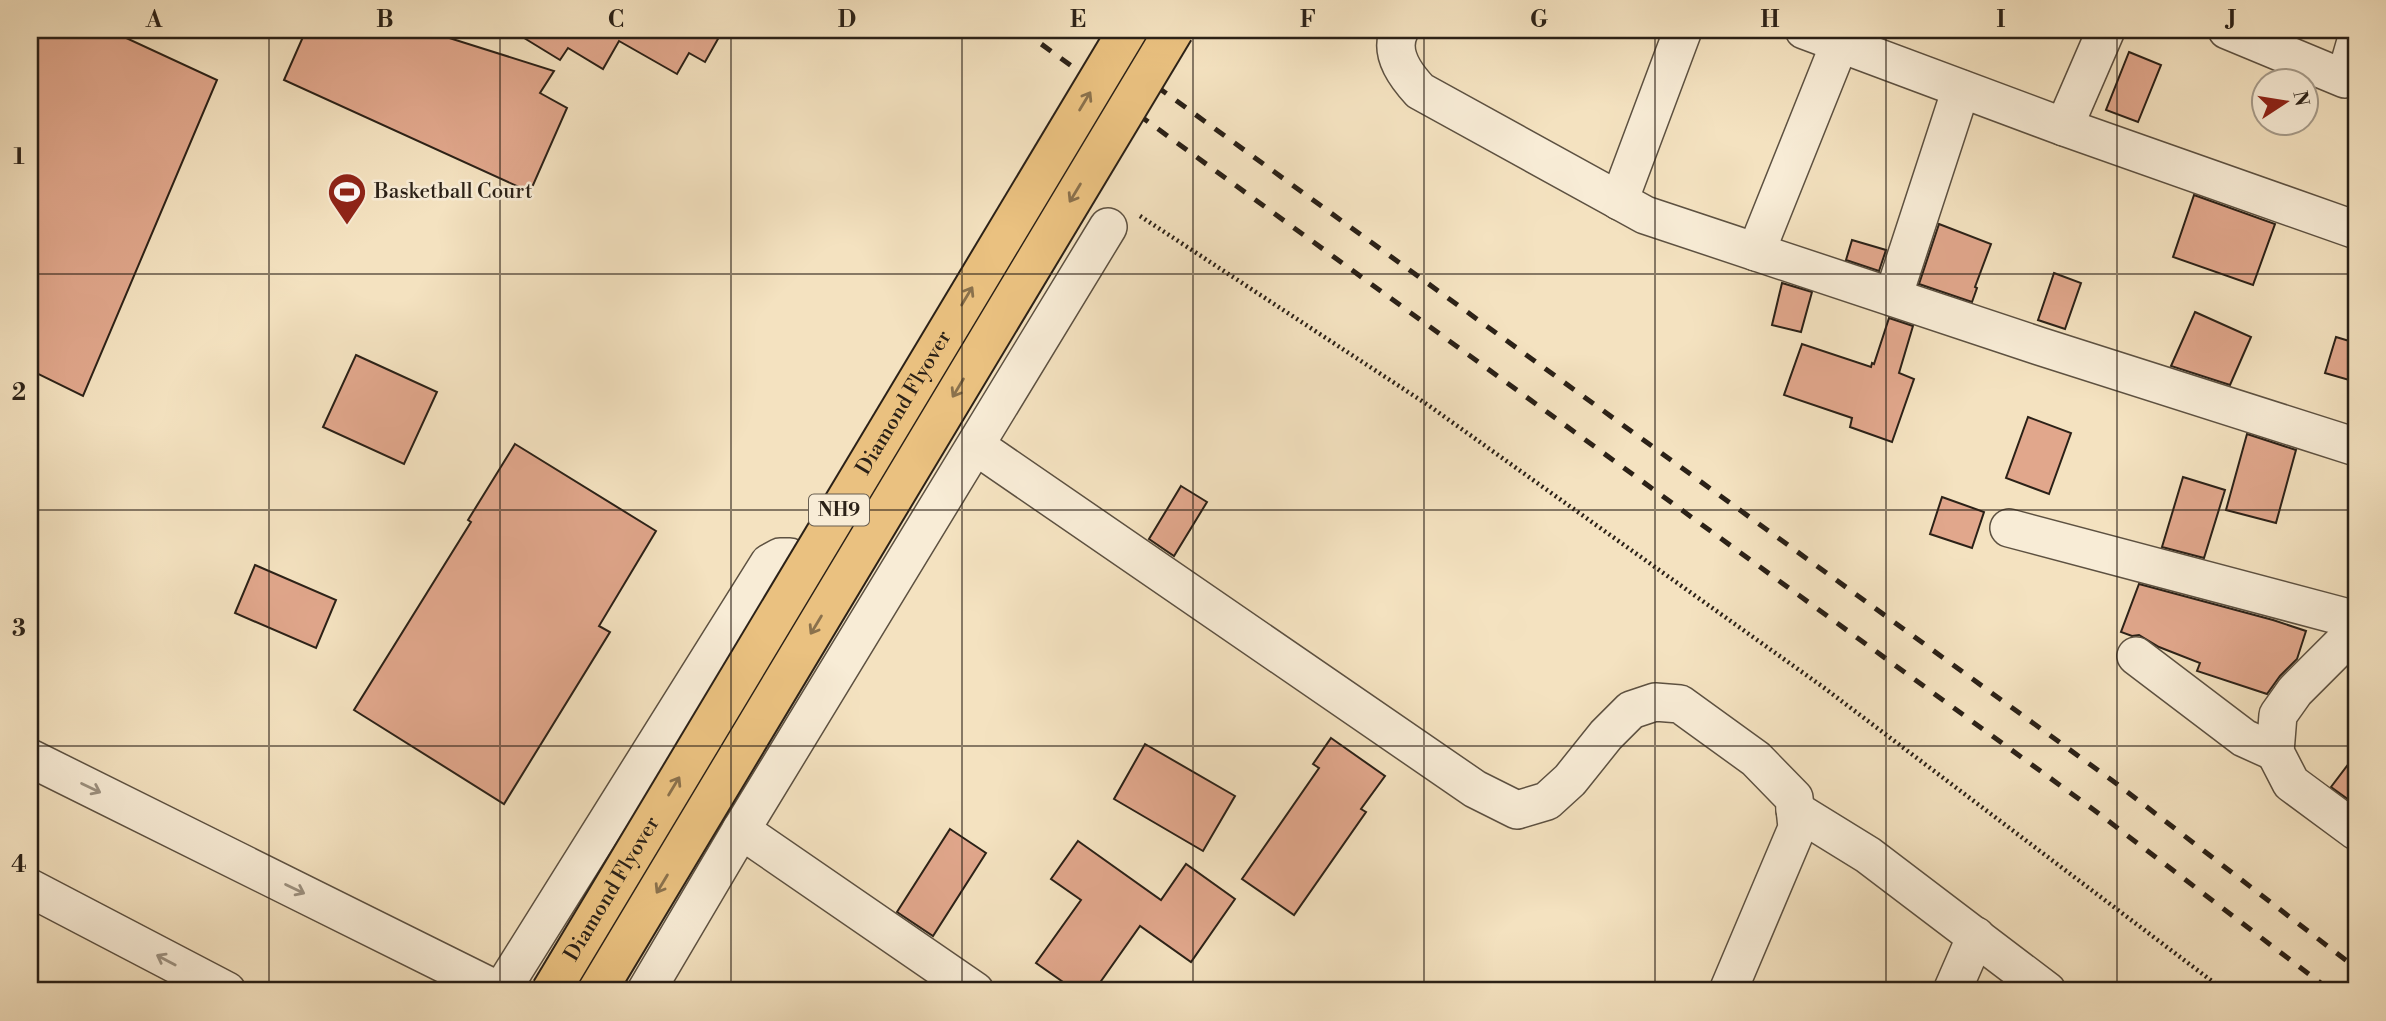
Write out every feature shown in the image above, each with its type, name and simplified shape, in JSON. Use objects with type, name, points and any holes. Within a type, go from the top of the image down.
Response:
[{"type":"highway","name":"Diamond Flyover","points":[[551,991],[1128,30]]},
{"type":"highway","name":"Diamond Flyover","points":[[597,991],[1174,30]]},
{"type":"street","points":[[1400,30],[1396,37],[1398,62],[1420,91],[1645,215],[2356,447]]},
{"type":"street","points":[[1619,201],[1683,30]]},
{"type":"street","points":[[1804,30],[1843,37],[1961,89],[2356,230]]},
{"type":"street","points":[[2064,127],[2106,30]]},
{"type":"street","points":[[2227,30],[2346,79],[2356,41]]},
{"type":"street","points":[[1756,252],[1843,37]]},
{"type":"street","points":[[1893,297],[1961,89]]},
{"type":"street","points":[[646,991],[741,830],[976,446],[1120,219]]},
{"type":"street","points":[[976,446],[1475,789],[1517,810],[1547,801],[1570,780],[1606,735],[1631,710],[1656,702],[1680,704],[1756,759],[1794,798],[1797,828],[1728,991]]},
{"type":"street","points":[[2009,528],[2356,620]]},
{"type":"street","points":[[30,758],[500,991],[769,563],[780,557],[790,557],[876,611]]},
{"type":"street","points":[[2356,630],[2295,691],[2278,715],[2275,752],[2291,783],[2356,831]]},
{"type":"street","points":[[2136,656],[2244,738],[2275,752]]},
{"type":"street","points":[[1795,810],[1868,855],[2047,991]]},
{"type":"street","points":[[741,830],[975,991]]},
{"type":"street","points":[[30,888],[227,991]]},
{"type":"street","points":[[1952,991],[1976,936]]},
{"type":"path","points":[[1120,219],[1428,405],[1801,671],[2225,991]]},
{"type":"building","points":[[39,30],[109,30],[217,80],[83,396],[30,370],[30,49]]},
{"type":"building","points":[[306,30],[424,30],[554,71],[540,93],[567,108],[530,192],[284,80]]},
{"type":"building","points":[[511,30],[723,30],[705,62],[689,53],[677,74],[619,41],[603,69],[568,48],[560,60]]},
{"type":"building","points":[[2129,52],[2161,65],[2138,122],[2106,110]]},
{"type":"building","points":[[2194,195],[2275,224],[2253,285],[2173,257]]},
{"type":"building","points":[[1939,224],[1991,244],[1972,302],[1919,284]]},
{"type":"building","points":[[1852,240],[1886,250],[1879,271],[1846,260]]},
{"type":"building","points":[[2054,273],[2081,283],[2065,329],[2038,320]]},
{"type":"building","points":[[1782,283],[1812,292],[1801,332],[1772,325]]},
{"type":"building","points":[[2195,312],[2251,337],[2230,385],[2171,366]]},
{"type":"building","points":[[1889,318],[1913,326],[1899,373],[1914,379],[1892,442],[1850,427],[1852,418],[1784,395],[1802,344],[1871,367]]},
{"type":"building","points":[[2336,337],[2356,343],[2356,382],[2325,373]]},
{"type":"building","points":[[356,355],[437,392],[404,464],[323,427]]},
{"type":"building","points":[[2028,417],[2071,433],[2049,494],[2006,478]]},
{"type":"building","points":[[2247,434],[2296,450],[2276,523],[2226,510]]},
{"type":"building","points":[[515,444],[656,531],[599,626],[610,632],[504,804],[354,710],[471,522],[468,520]]},
{"type":"building","points":[[2183,477],[2225,490],[2204,558],[2162,547]]},
{"type":"building","points":[[1181,486],[1207,502],[1174,556],[1149,539]]},
{"type":"building","points":[[1942,497],[1984,512],[1972,548],[1930,534]]},
{"type":"building","points":[[255,565],[336,600],[316,648],[235,613]]},
{"type":"building","points":[[2139,584],[2306,631],[2297,659],[2267,694],[2197,671],[2200,663],[2159,647],[2139,635],[2132,636],[2121,632]]},
{"type":"building","points":[[1331,738],[1385,776],[1361,809],[1366,812],[1294,915],[1242,879],[1319,768],[1313,764]]},
{"type":"building","points":[[1145,744],[1235,796],[1203,851],[1114,799]]},
{"type":"building","points":[[2356,754],[2356,805],[2331,787]]},
{"type":"building","points":[[950,829],[986,853],[933,936],[897,912]]},
{"type":"building","points":[[1078,841],[1161,900],[1186,864],[1235,899],[1191,962],[1140,926],[1094,991],[1076,991],[1036,963],[1081,900],[1051,879]]},
{"type":"railway","points":[[1022,30],[2094,810],[2331,991]]},
{"type":"railway","points":[[1079,30],[2117,784],[2356,968]]},
{"type":"place","name":"Basketball Court","points":[[347,226]]}]
